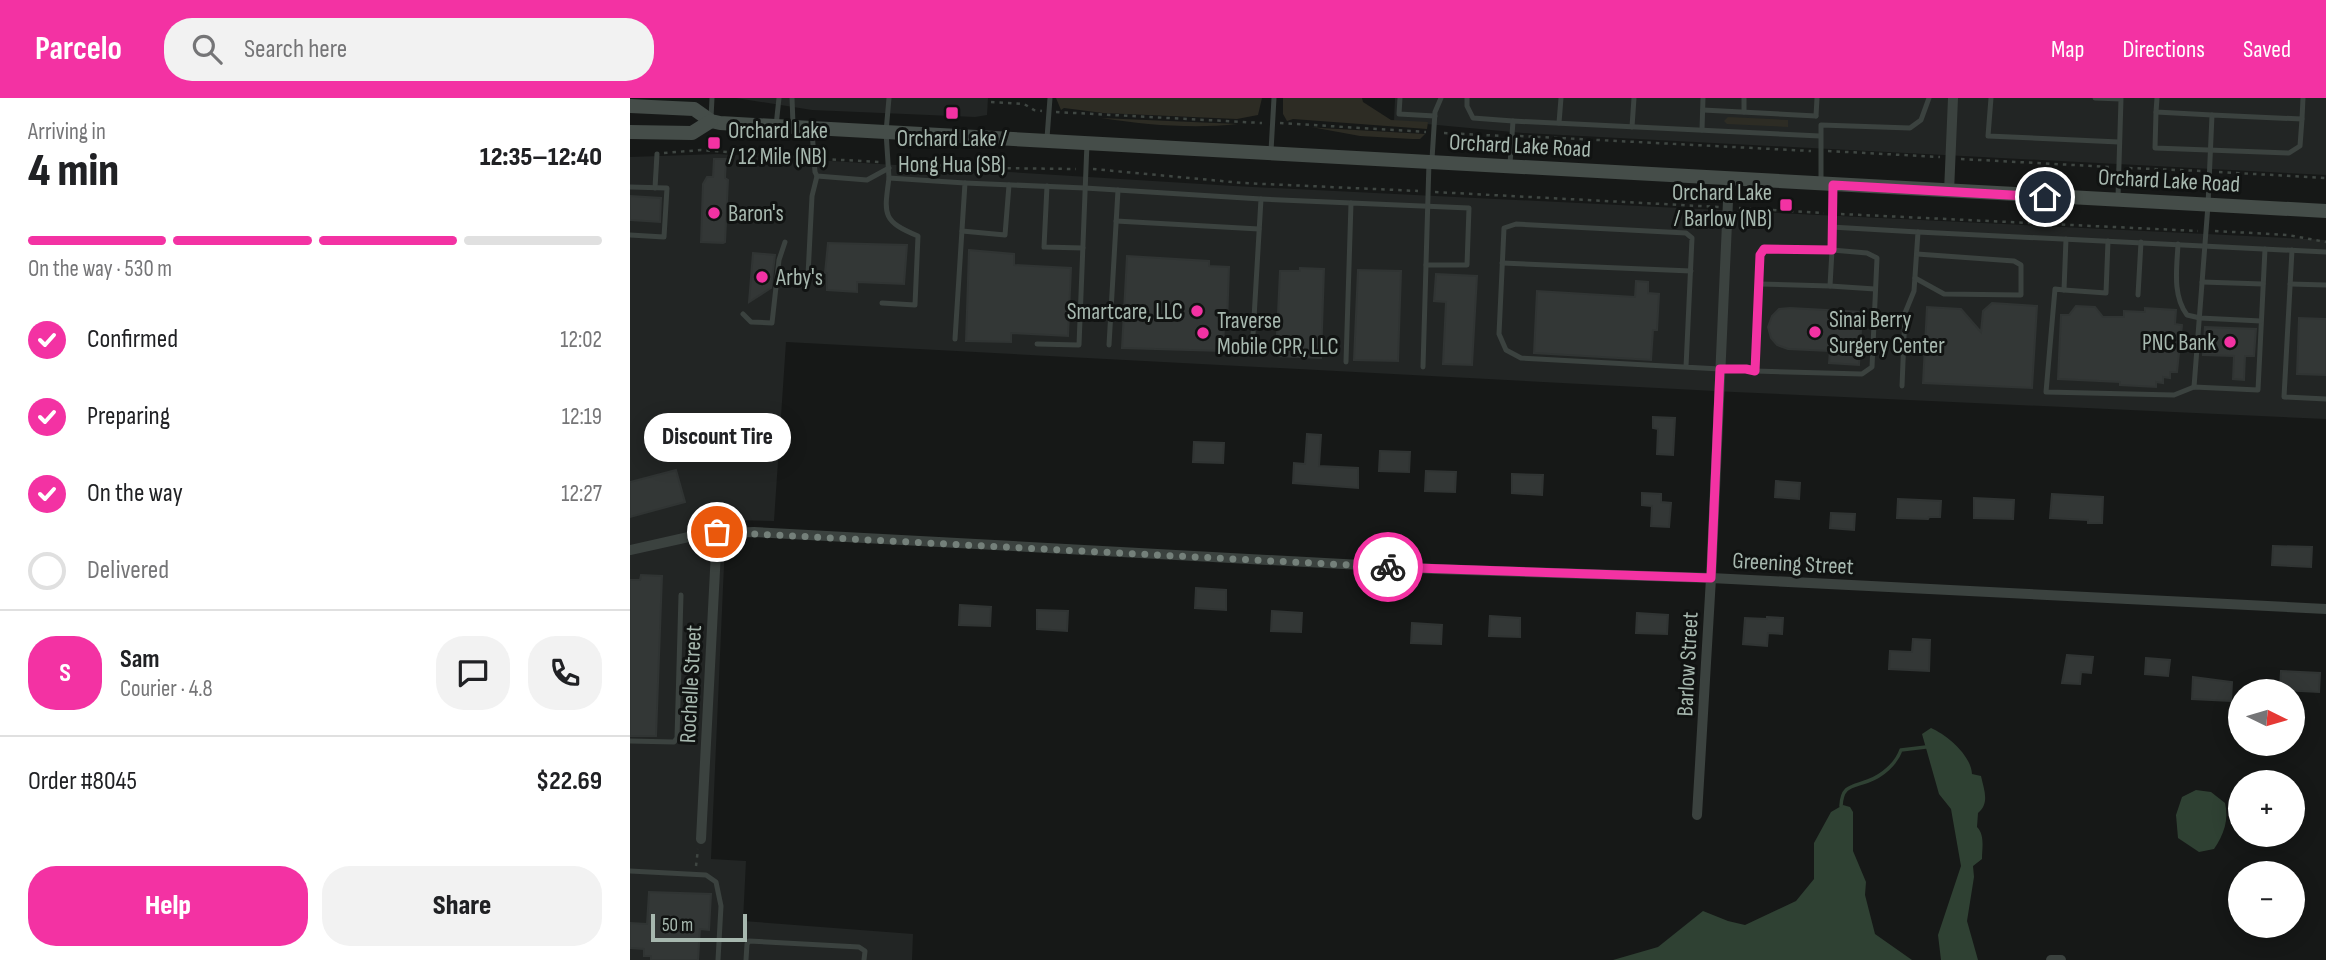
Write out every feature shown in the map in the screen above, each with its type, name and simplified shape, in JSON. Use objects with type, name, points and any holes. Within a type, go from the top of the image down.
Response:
[{"type":"main road","name":"Orchard Lake Road","points":[[630,106],[671,103],[694,109],[711,121],[776,126],[2326,211]]},
{"type":"main road","name":"Orchard Lake Road","points":[[630,132],[692,133],[711,121]]},
{"type":"street","points":[[1949,192],[1953,98]]},
{"type":"street","name":"Barlow Street","points":[[1697,816],[1729,179]]},
{"type":"street","name":"Greening Street","points":[[630,550],[717,532],[1435,569],[1711,578],[2326,609]]},
{"type":"street","name":"Rochelle Street","points":[[701,839],[717,532]]},
{"type":"street","points":[[2051,960],[2061,960]]},
{"type":"lane","points":[[711,121],[712,98]]},
{"type":"lane","points":[[776,126],[779,98]]},
{"type":"lane","points":[[792,98],[793,127]]},
{"type":"lane","points":[[882,303],[915,305],[918,236],[898,228],[889,219],[886,202],[889,165],[886,132],[889,98]]},
{"type":"lane","points":[[1047,141],[1050,98]]},
{"type":"lane","points":[[1271,154],[1274,98]]},
{"type":"lane","points":[[1400,98],[1399,114],[1435,116]]},
{"type":"lane","points":[[1423,367],[1427,205],[1435,116],[1441,98]]},
{"type":"lane","points":[[1467,98],[1467,106],[1474,118],[1820,136]]},
{"type":"lane","points":[[1559,123],[1561,98]]},
{"type":"lane","points":[[1632,127],[1634,98]]},
{"type":"lane","points":[[1702,130],[1703,98]]},
{"type":"lane","points":[[1744,98],[1744,112]]},
{"type":"lane","points":[[1817,98],[1816,116],[1821,125],[1820,151],[1831,213],[1830,286]]},
{"type":"lane","points":[[1821,125],[1910,128],[1921,120],[1929,98]]},
{"type":"lane","points":[[1991,98],[1988,136],[2119,142]]},
{"type":"lane","points":[[2095,98],[2121,99],[2118,200]]},
{"type":"lane","points":[[2157,98],[2155,148],[2289,153],[2300,146],[2303,98]]},
{"type":"lane","points":[[1703,110],[1816,116]]},
{"type":"lane","points":[[2156,112],[2302,119]]},
{"type":"lane","points":[[2194,387],[2212,115]]},
{"type":"lane","points":[[1510,167],[1513,121]]},
{"type":"lane","points":[[808,275],[812,197],[817,176],[813,159],[812,128]]},
{"type":"lane","points":[[1037,344],[1079,345],[1087,144]]},
{"type":"lane","points":[[655,188],[657,154]]},
{"type":"lane","points":[[817,176],[867,180],[889,165]]},
{"type":"lane","points":[[889,178],[1469,208],[1467,265],[1426,265]]},
{"type":"lane","points":[[954,338],[965,183]]},
{"type":"lane","points":[[962,232],[1005,235],[1009,185]]},
{"type":"lane","points":[[1047,186],[1044,247],[1083,248]]},
{"type":"lane","points":[[630,187],[667,188],[664,237],[630,235]]},
{"type":"lane","points":[[1109,345],[1118,190]]},
{"type":"lane","points":[[1252,352],[1261,199]]},
{"type":"lane","points":[[1346,362],[1351,203]]},
{"type":"lane","points":[[1116,221],[1259,229]]},
{"type":"lane","points":[[1686,367],[1692,238],[1686,233],[1516,224],[1504,228],[1499,334],[1506,350],[1521,358],[1755,371],[1862,374],[1872,366],[1877,258],[1867,253],[1832,250],[1764,249],[1760,255],[1755,371]]},
{"type":"lane","points":[[1831,227],[2326,252]]},
{"type":"lane","points":[[1902,386],[1905,313],[1914,291],[1918,232]]},
{"type":"lane","points":[[2064,290],[2066,239]]},
{"type":"lane","points":[[2108,241],[2106,293],[2054,289],[2046,392],[2174,395],[2194,387],[2258,390],[2265,248]]},
{"type":"lane","points":[[743,314],[751,323],[772,323],[779,260],[785,242]]},
{"type":"lane","points":[[2138,295],[2141,242]]},
{"type":"lane","points":[[2178,244],[2176,284],[2187,315],[2261,321]]},
{"type":"lane","points":[[2292,250],[2284,397],[2326,399]]},
{"type":"lane","points":[[1915,278],[1944,294],[2021,295],[2021,265],[2014,261],[1917,254]]},
{"type":"lane","points":[[1502,263],[1691,271]]},
{"type":"lane","points":[[2202,282],[2263,284]]},
{"type":"lane","points":[[1759,284],[1875,289]]},
{"type":"lane","points":[[2290,284],[2326,285]]},
{"type":"lane","points":[[630,741],[667,744],[677,738],[681,595]]},
{"type":"lane","points":[[630,871],[706,875],[716,882],[720,892],[718,960]]},
{"type":"lane","points":[[746,960],[749,941],[859,947],[864,951],[864,960]]},
{"type":"path","points":[[991,102],[1024,104],[1034,110],[1104,116],[1298,122],[1434,132],[2326,178]]},
{"type":"path","points":[[657,154],[701,150],[889,165],[1086,170],[1243,183],[2288,235],[2326,242]]},
{"type":"path","points":[[695,874],[701,839]]},
{"type":"shaded area","points":[[736,98],[988,98],[987,115],[975,117],[812,110]]},
{"type":"shaded area","points":[[1056,98],[1262,98],[1258,115],[1237,119],[1103,113],[1064,108],[1061,110]]},
{"type":"shaded area","points":[[1283,98],[1362,98],[1363,102],[1391,120],[1428,122],[1427,129],[1293,119],[1287,121],[1283,114]]},
{"type":"shaded area","points":[[1395,98],[2326,98],[2326,175],[1523,133],[1394,121]]},
{"type":"shaded area","points":[[1728,117],[1788,120],[1788,127],[1727,124],[1724,121]]},
{"type":"shaded area","points":[[1101,118],[1238,124],[1170,126]]},
{"type":"shaded area","points":[[1311,127],[1425,134],[1420,139],[1360,136]]},
{"type":"shaded area","points":[[718,154],[1234,186],[2326,240],[2326,419],[1734,392],[786,342],[774,521],[726,520],[711,859],[746,861],[743,921],[913,934],[912,960],[630,960],[630,157]]},
{"type":"shaded area","points":[[1931,728],[1944,735],[1963,753],[1972,774],[1981,776],[1985,791],[1985,801],[1978,813],[1977,827],[1982,838],[1982,859],[1973,866],[1974,877],[1967,921],[1978,960],[1941,960],[1938,935],[1961,866],[1951,809],[1939,794],[1922,734]]},
{"type":"shaded area","points":[[2196,790],[2211,792],[2225,803],[2226,809],[2225,827],[2214,849],[2199,852],[2178,838],[2176,815],[2182,797]]},
{"type":"shaded area","points":[[1843,805],[1850,807],[1853,812],[1853,851],[1866,882],[1865,895],[1875,934],[1912,960],[1613,960],[1658,947],[1703,911],[1745,925],[1796,901],[1814,879],[1814,843],[1831,812]]},
{"type":"building","name":"Baron's","points":[[714,159],[726,159],[725,178],[728,180],[723,243],[701,242],[703,184],[707,177],[713,177]]},
{"type":"building","points":[[630,196],[661,198],[660,222],[630,220]]},
{"type":"building","points":[[828,243],[907,245],[904,284],[857,282],[857,292],[827,290],[825,273]]},
{"type":"building","points":[[969,250],[1014,254],[1014,265],[1071,268],[1068,336],[1011,333],[1011,342],[966,341]]},
{"type":"building","name":"Arby's","points":[[753,253],[775,255],[771,288],[749,302]]},
{"type":"building","points":[[1127,256],[1209,261],[1209,266],[1229,267],[1223,351],[1122,348]]},
{"type":"building","points":[[1300,268],[1324,269],[1321,358],[1276,356],[1280,271],[1300,271]]},
{"type":"building","points":[[1358,270],[1401,271],[1398,361],[1354,360]]},
{"type":"building","points":[[1436,274],[1477,276],[1472,365],[1443,364],[1446,302],[1434,301]]},
{"type":"building","points":[[1636,281],[1648,282],[1648,293],[1659,294],[1657,330],[1653,330],[1651,360],[1534,353],[1537,291],[1635,297]]},
{"type":"building","points":[[1992,303],[2037,306],[2032,388],[1923,383],[1927,307],[1961,309],[1981,332],[1983,311]]},
{"type":"building","points":[[2076,306],[2095,307],[2103,317],[2124,317],[2124,311],[2145,312],[2145,308],[2176,310],[2175,324],[2182,325],[2177,372],[2170,372],[2170,378],[2163,377],[2163,383],[2156,382],[2156,387],[2058,379],[2061,315],[2069,315]]},
{"type":"building","name":"Sinai Berry Surgery Center","points":[[1779,309],[1862,312],[1859,365],[1829,363],[1830,351],[1788,349],[1777,345],[1771,338],[1768,327],[1772,316]]},
{"type":"building","points":[[2299,318],[2326,319],[2326,375],[2297,374]]},
{"type":"building","name":"PNC Bank","points":[[2205,327],[2256,329],[2254,356],[2245,356],[2244,380],[2233,379],[2234,356],[2203,355]]},
{"type":"building","points":[[1653,417],[1675,418],[1673,455],[1657,454],[1658,429],[1653,428]]},
{"type":"building","points":[[1307,434],[1321,435],[1319,466],[1358,468],[1358,488],[1293,483],[1294,463],[1305,464]]},
{"type":"building","points":[[1194,442],[1224,443],[1223,463],[1193,462]]},
{"type":"building","points":[[1380,451],[1410,452],[1409,472],[1379,471]]},
{"type":"building","points":[[676,470],[685,502],[630,517],[630,482]]},
{"type":"building","points":[[1426,471],[1456,472],[1455,492],[1425,491]]},
{"type":"building","points":[[1512,474],[1543,475],[1542,495],[1512,493]]},
{"type":"building","points":[[1776,481],[1800,483],[1799,499],[1775,497]]},
{"type":"building","points":[[1642,493],[1661,494],[1661,502],[1671,503],[1669,527],[1651,526],[1652,506],[1642,505]]},
{"type":"building","points":[[2052,494],[2103,497],[2102,523],[2050,518]]},
{"type":"building","points":[[1974,498],[2014,500],[2013,519],[1974,518]]},
{"type":"building","points":[[1898,499],[1941,501],[1940,517],[1897,518]]},
{"type":"building","points":[[1831,513],[1855,514],[1854,530],[1830,528]]},
{"type":"building","points":[[2273,546],[2312,547],[2311,567],[2272,565]]},
{"type":"building","points":[[641,575],[662,576],[656,736],[630,736],[630,580],[640,580]]},
{"type":"building","points":[[1196,588],[1226,590],[1226,610],[1195,608]]},
{"type":"building","points":[[960,605],[991,607],[990,626],[959,625]]},
{"type":"building","points":[[1037,610],[1068,611],[1067,631],[1037,629]]},
{"type":"building","points":[[1272,611],[1302,613],[1301,632],[1271,631]]},
{"type":"building","points":[[1637,613],[1668,615],[1667,634],[1636,633]]},
{"type":"building","points":[[1490,616],[1520,618],[1520,637],[1489,636]]},
{"type":"building","points":[[1745,618],[1783,618],[1782,634],[1768,633],[1767,646],[1743,644]]},
{"type":"building","points":[[1412,623],[1442,625],[1441,644],[1411,643]]},
{"type":"building","points":[[1913,639],[1930,640],[1929,671],[1889,669],[1890,651],[1912,652]]},
{"type":"building","points":[[2067,655],[2093,657],[2091,673],[2081,672],[2080,684],[2062,683]]},
{"type":"building","points":[[2146,658],[2170,660],[2168,676],[2145,674]]},
{"type":"building","points":[[2281,671],[2320,673],[2319,692],[2305,691],[2305,679],[2281,679]]},
{"type":"building","points":[[2193,677],[2228,681],[2228,701],[2192,699]]},
{"type":"building","points":[[649,892],[711,894],[709,930],[700,929],[698,960],[651,960],[651,956],[644,956],[644,949],[630,948],[630,923],[647,924]]},
{"type":"waterway","points":[[1841,806],[1846,790],[1883,773],[1896,760],[1901,750],[1926,747]]},
{"type":"way so far","points":[[717,532],[1388,567]]},
{"type":"place","name":"Orchard Lake / Hong Hua (SB)","points":[[952,113]]},
{"type":"place","name":"Orchard Lake / 12 Mile (NB)","points":[[714,143]]},
{"type":"place","name":"Orchard Lake / Barlow (NB)","points":[[1786,205]]},
{"type":"place","name":"Baron's","points":[[714,213]]},
{"type":"place","name":"Arby's","points":[[762,277]]},
{"type":"place","name":"Smartcare, LLC","points":[[1197,311]]},
{"type":"place","name":"Sinai Berry Surgery Center","points":[[1815,332]]},
{"type":"place","name":"Traverse Mobile CPR, LLC","points":[[1203,333]]},
{"type":"place","name":"PNC Bank","points":[[2230,342]]},
{"type":"place","name":"Discount Tire","points":[[717,532]]},
{"type":"route","points":[[1388,567],[1711,578],[1720,369],[1755,371],[1760,255],[1764,249],[1832,250],[1833,185],[2045,197]]}]
